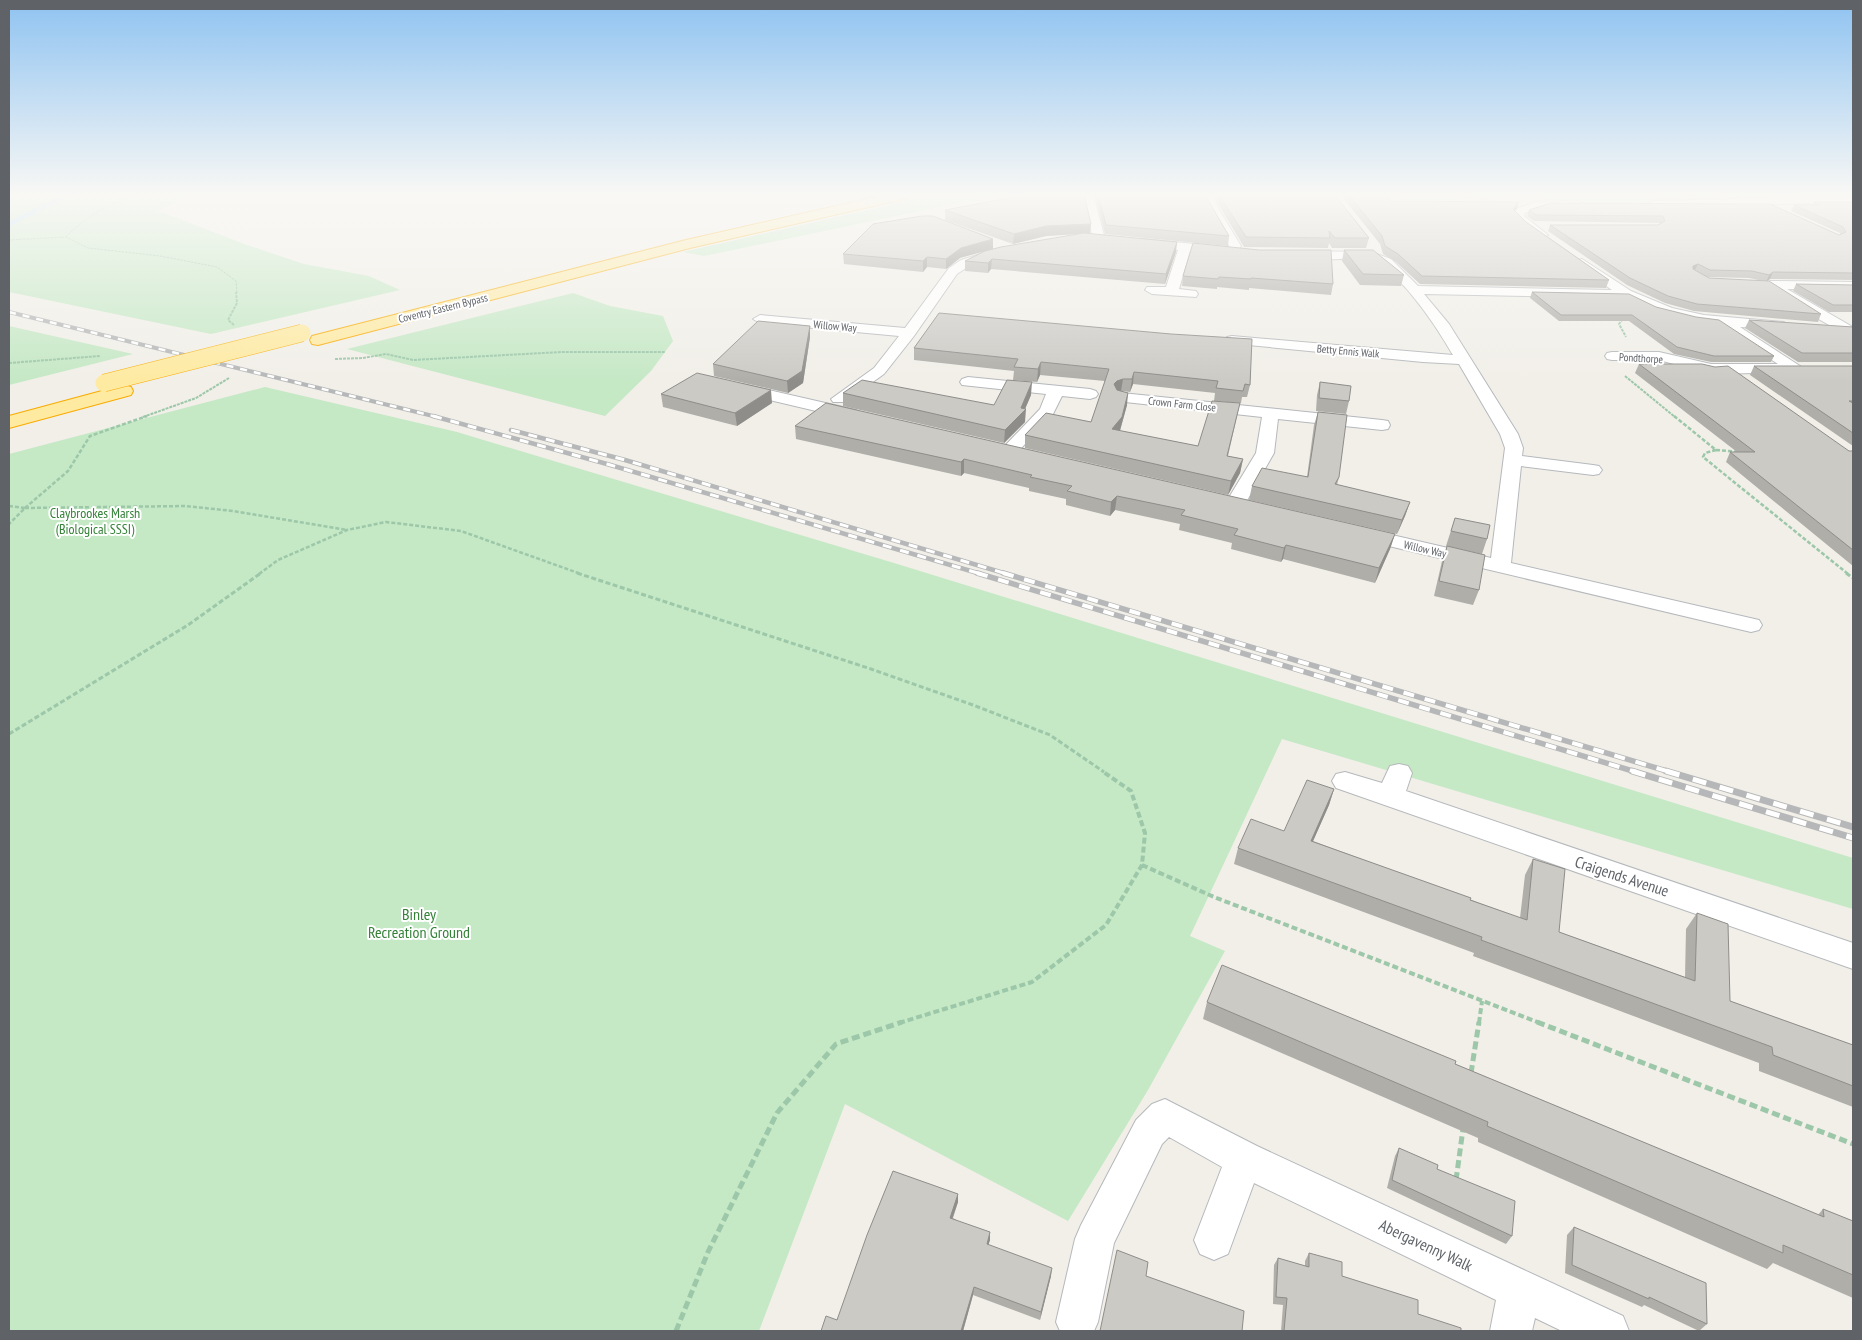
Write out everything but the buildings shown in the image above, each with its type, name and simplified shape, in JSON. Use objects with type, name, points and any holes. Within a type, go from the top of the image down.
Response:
[{"type":"highway","name":"Coventry Eastern Bypass","points":[[9,422],[124,391],[310,336],[603,257]]},
{"type":"highway","name":"Coventry Eastern Bypass","points":[[9,408],[104,383],[310,336],[639,257]]},
{"type":"street","points":[[825,409],[880,371],[958,266],[982,257]]},
{"type":"street","points":[[1171,292],[1182,257]]},
{"type":"street","points":[[1380,257],[1414,290],[1442,324],[1509,434],[1514,448],[1514,460],[1500,566]]},
{"type":"street","points":[[1574,257],[1627,294],[1664,310],[1720,320],[1787,326]]},
{"type":"street","points":[[1850,330],[1770,285],[1853,286]]},
{"type":"street","points":[[1152,290],[1192,294]]},
{"type":"street","points":[[1414,290],[1627,294]]},
{"type":"street","points":[[925,311],[945,313]]},
{"type":"street","name":"Willow Way","points":[[760,320],[909,333]]},
{"type":"street","points":[[1720,320],[1795,368]]},
{"type":"street","points":[[1821,328],[1850,330]]},
{"type":"street","name":"Betty Ennis Walk","points":[[1232,340],[1423,358],[1464,360]]},
{"type":"street","name":"Pondthorpe","points":[[1612,356],[1659,356],[1696,367],[1729,370],[1814,368]]},
{"type":"street","name":"Pondthorpe","points":[[1729,370],[1754,387]]},
{"type":"street","points":[[968,382],[1090,394]]},
{"type":"street","points":[[722,384],[864,418]]},
{"type":"street","points":[[1008,452],[1047,410],[1056,391]]},
{"type":"street","name":"Crown Farm Close","points":[[1122,398],[1382,425]]},
{"type":"street","points":[[1235,504],[1265,453],[1271,413]]},
{"type":"street","points":[[989,447],[1027,456]]},
{"type":"street","points":[[1514,460],[1593,470]]},
{"type":"street","points":[[1216,500],[1254,509]]},
{"type":"street","name":"Willow Way","points":[[1349,531],[1751,625]]},
{"type":"street","name":"Craigends Avenue","points":[[1345,781],[1395,785],[1853,956]]},
{"type":"street","name":"Abergavenny Walk","points":[[1077,1322],[1095,1239],[1150,1132],[1165,1116],[1244,1159],[1608,1331]]},
{"type":"street","points":[[1214,1240],[1244,1159]]},
{"type":"street","points":[[1511,1331],[1519,1290]]},
{"type":"path","points":[[1623,318],[1619,324],[1630,347],[1642,356]]},
{"type":"path","points":[[1625,376],[1716,450]]},
{"type":"path","points":[[1743,452],[1716,450],[1705,454],[1703,457],[1853,578]]},
{"type":"path","points":[[9,506],[25,508],[185,506],[232,511],[347,530]]},
{"type":"path","points":[[9,524],[25,508]]},
{"type":"path","points":[[9,734],[188,625],[278,560],[347,530],[386,522],[461,531],[618,587],[870,669],[1050,735],[1131,791],[1145,833],[1142,865],[1106,925],[1032,982],[959,1003],[836,1044],[777,1113],[708,1252],[676,1331]]},
{"type":"path","points":[[1848,574],[1853,574]]},
{"type":"path","points":[[1142,865],[1214,897],[1853,1144]]},
{"type":"path","points":[[1470,1082],[1482,1001]]},
{"type":"path","points":[[1455,1187],[1464,1120]]},
{"type":"green space","points":[[9,257],[282,257],[304,264],[369,276],[400,290],[211,334],[9,292]]},
{"type":"green space","points":[[573,293],[610,306],[663,316],[673,341],[651,371],[605,416],[347,349]]},
{"type":"green space","points":[[9,326],[133,354],[9,385]]},
{"type":"green space","name":"Binley Recreation Ground","points":[[265,387],[457,432],[894,563],[1853,858],[1853,909],[1282,739],[1190,936],[1225,951],[1148,1090],[1068,1221],[845,1104],[759,1331],[9,1331],[9,454]]},
{"type":"railway","points":[[9,312],[434,416]]},
{"type":"railway","points":[[434,416],[607,464],[981,574]]},
{"type":"railway","points":[[511,430],[625,460],[1007,574]]},
{"type":"railway","points":[[977,573],[1636,772]]},
{"type":"railway","points":[[1003,573],[1670,772]]},
{"type":"railway","points":[[1632,771],[1853,838]]},
{"type":"railway","points":[[1666,771],[1853,827]]},
{"type":"park label","name":"Claybrookes Marsh (Biological SSSI)","points":[[95,522]]}]
